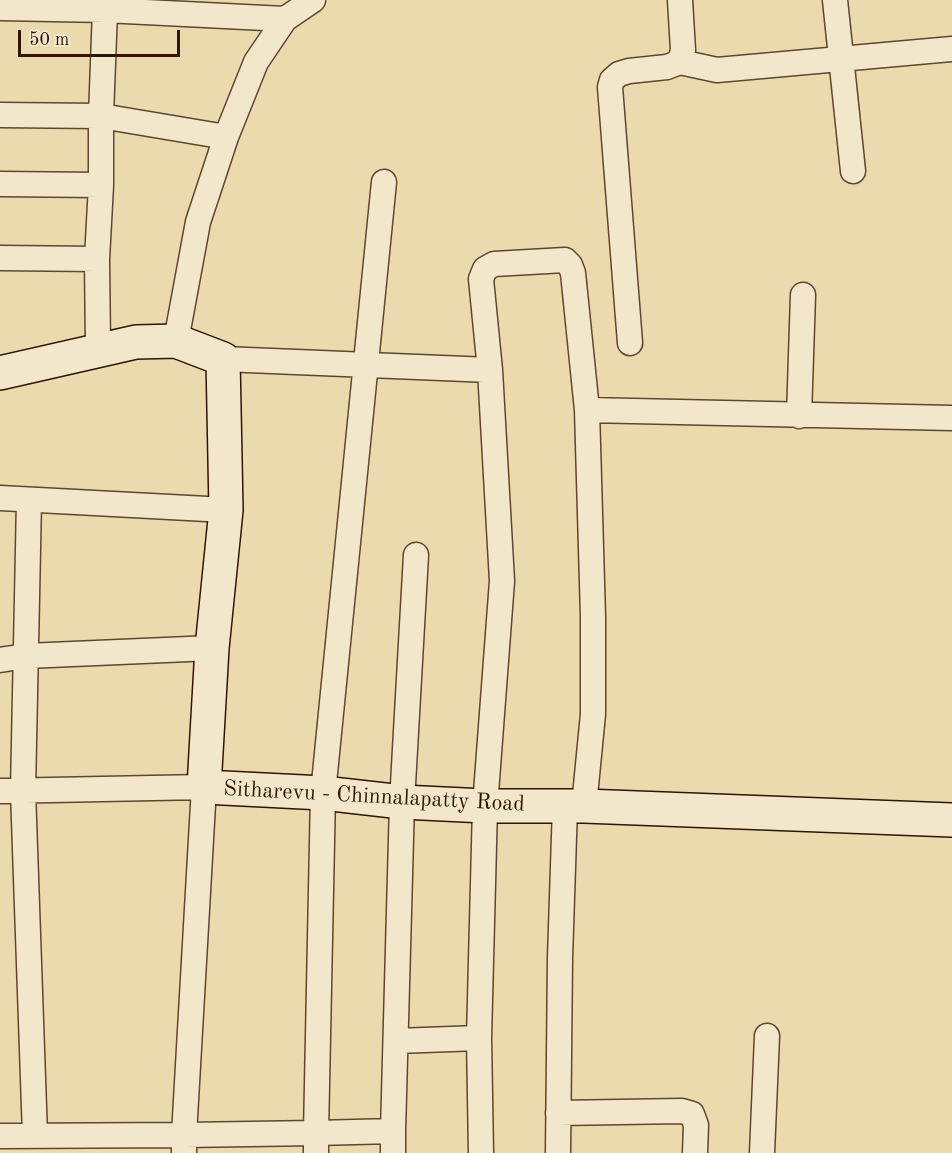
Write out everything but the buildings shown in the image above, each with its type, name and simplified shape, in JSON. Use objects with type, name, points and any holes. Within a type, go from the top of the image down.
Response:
[{"type":"main road","points":[[0,373],[136,342],[176,340],[223,359]]},
{"type":"main road","name":"Sitharevu - Chinnalapatty Road","points":[[223,359],[226,510],[212,648],[204,788],[323,793],[402,802],[485,806],[574,806],[952,820]]},
{"type":"street","points":[[176,340],[198,222],[226,137],[256,62],[285,19],[313,0]]},
{"type":"street","points":[[680,0],[683,50],[680,62]]},
{"type":"street","points":[[835,0],[853,171]]},
{"type":"street","points":[[0,8],[105,10],[285,19]]},
{"type":"street","points":[[98,349],[97,259],[105,10]]},
{"type":"street","points":[[630,343],[610,87],[612,80],[619,74],[629,71],[667,67],[680,62],[717,70],[952,49]]},
{"type":"street","points":[[0,115],[101,116],[226,137]]},
{"type":"street","points":[[316,1143],[323,793],[384,182]]},
{"type":"street","points":[[0,184],[101,185]]},
{"type":"street","points":[[0,258],[97,259]]},
{"type":"street","points":[[481,1153],[479,1038],[485,806],[502,581],[490,370],[481,279],[485,269],[494,264],[565,260],[573,273],[587,410],[593,617],[593,714],[574,806],[560,958],[558,1153]]},
{"type":"street","points":[[799,416],[803,295]]},
{"type":"street","points":[[223,359],[490,370]]},
{"type":"street","points":[[587,410],[952,418]]},
{"type":"street","points":[[0,498],[226,510]]},
{"type":"street","points":[[29,500],[26,656],[11,791],[35,1136]]},
{"type":"street","points":[[0,1136],[184,1144],[393,1142],[402,802],[416,555]]},
{"type":"street","points":[[0,660],[26,656],[212,648]]},
{"type":"street","points":[[11,791],[204,788],[184,1144]]},
{"type":"street","points":[[762,1153],[767,1036]]},
{"type":"street","points":[[396,1041],[479,1038]]},
{"type":"street","points":[[558,1113],[682,1111],[692,1114],[696,1125],[695,1153]]}]
